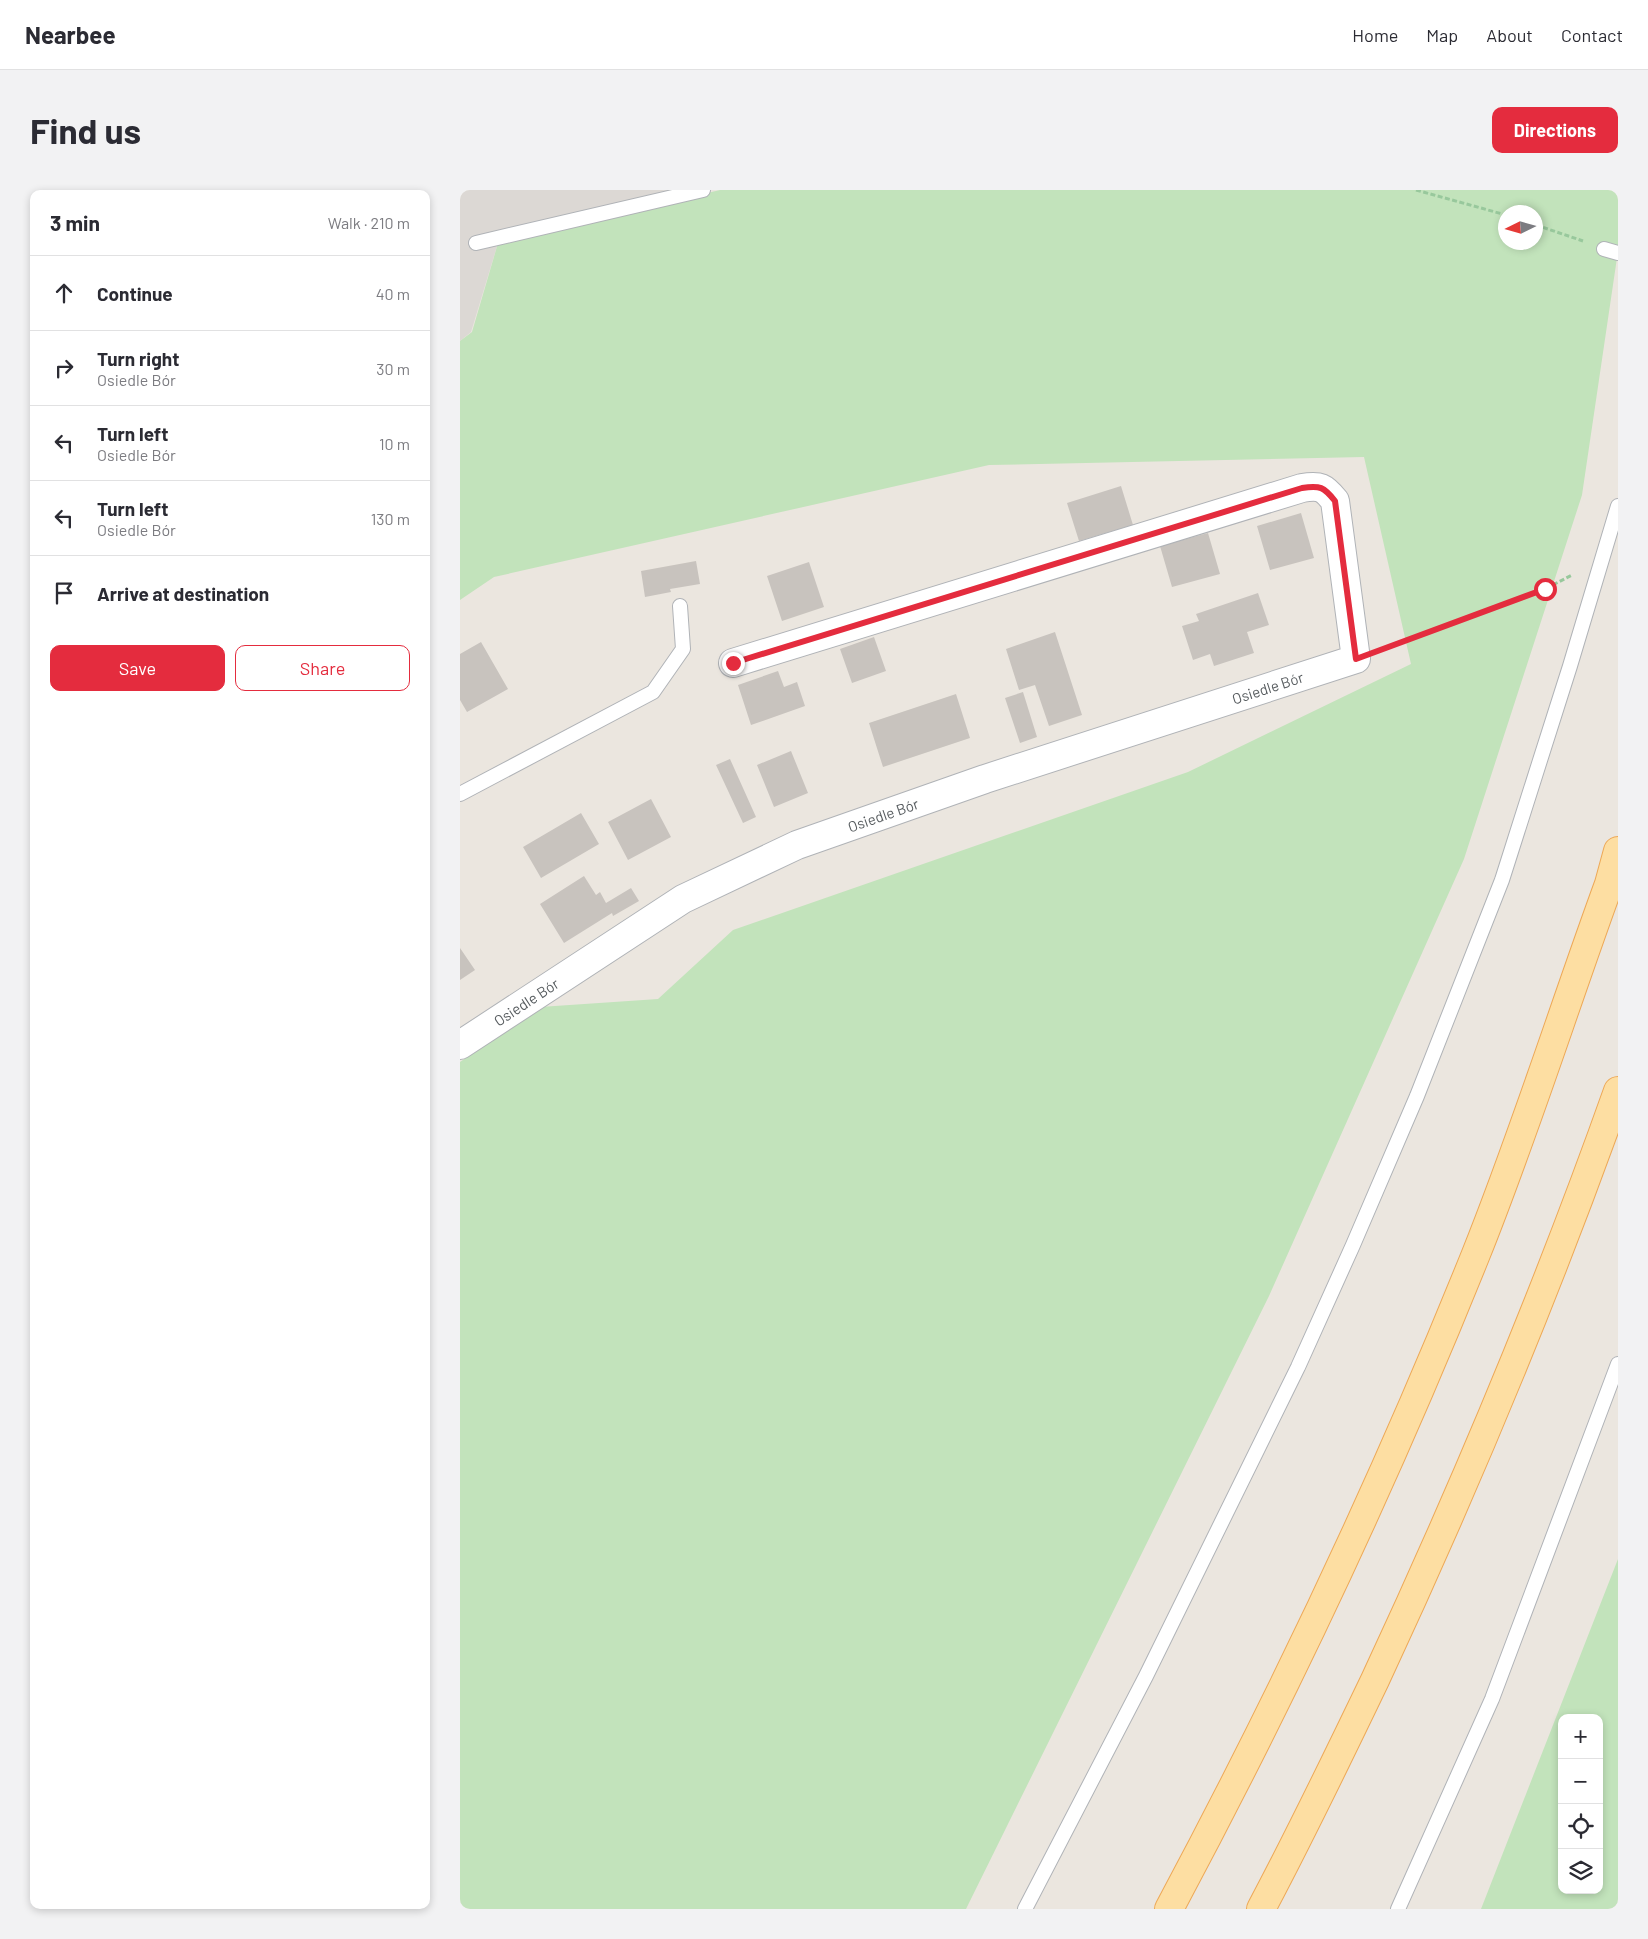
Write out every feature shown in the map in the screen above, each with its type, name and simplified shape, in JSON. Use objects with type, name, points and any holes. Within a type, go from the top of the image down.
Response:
[{"type":"main road","points":[[1169,1909],[1284,1686],[1366,1514],[1424,1379],[1477,1252],[1526,1121],[1609,884],[1618,851]]},
{"type":"main road","points":[[1262,1909],[1343,1746],[1470,1472],[1582,1190],[1618,1091]]},
{"type":"street","points":[[733,663],[1292,491],[1314,486],[1326,489],[1335,501],[1356,659]]},
{"type":"street","name":"Osiedle Bór","points":[[460,1045],[682,899],[797,845],[985,779],[1356,659]]},
{"type":"lane","points":[[476,243],[703,190]]},
{"type":"lane","points":[[1025,1909],[1146,1676],[1298,1367],[1413,1105],[1502,880],[1570,666],[1618,506]]},
{"type":"lane","points":[[460,794],[653,692],[683,649],[680,606]]},
{"type":"lane","points":[[1398,1909],[1492,1699],[1618,1364]]},
{"type":"path","points":[[1416,190],[1498,213]]},
{"type":"path","points":[[1543,227],[1611,251]]},
{"type":"path","points":[[1356,659],[1545,589],[1600,562]]},
{"type":"shaded area","points":[[460,190],[685,190],[498,243],[471,332],[460,341]]},
{"type":"green space","points":[[720,190],[1618,190],[1618,251],[1582,495],[1464,859],[1269,1296],[966,1909],[460,1909],[460,1062],[540,1007],[658,999],[733,930],[1188,772],[1411,664],[1364,457],[989,465],[494,577],[460,600],[460,341],[472,332],[498,243]]},
{"type":"green space","points":[[1618,1559],[1618,1909],[1481,1909]]},
{"type":"building","points":[[1121,486],[1133,525],[1079,541],[1067,503]]},
{"type":"building","points":[[1301,513],[1314,558],[1270,570],[1257,526]]},
{"type":"building","points":[[1208,533],[1220,574],[1172,587],[1160,546]]},
{"type":"building","points":[[696,561],[700,584],[670,589],[671,592],[645,597],[641,571]]},
{"type":"building","points":[[809,562],[824,607],[782,621],[767,576]]},
{"type":"building","points":[[1258,593],[1269,625],[1247,632],[1254,653],[1214,666],[1210,654],[1193,660],[1182,626],[1199,621],[1196,614]]},
{"type":"building","points":[[1055,632],[1082,715],[1049,726],[1035,685],[1019,690],[1006,649]]},
{"type":"building","points":[[874,637],[886,671],[852,683],[840,649]]},
{"type":"building","points":[[481,642],[508,689],[467,712],[460,700],[460,654]]},
{"type":"building","points":[[778,671],[784,687],[797,682],[805,706],[751,725],[738,685]]},
{"type":"building","points":[[1023,692],[1037,737],[1020,743],[1005,698]]},
{"type":"building","points":[[956,694],[970,738],[883,767],[869,723]]},
{"type":"building","points":[[791,751],[808,793],[774,807],[757,765]]},
{"type":"building","points":[[730,759],[756,817],[743,823],[716,765]]},
{"type":"building","points":[[651,799],[671,837],[628,860],[608,822]]},
{"type":"building","points":[[581,813],[599,844],[541,878],[523,847]]},
{"type":"building","points":[[584,876],[596,895],[600,892],[606,903],[631,888],[639,901],[613,916],[612,913],[564,943],[540,904]]},
{"type":"building","points":[[460,948],[475,970],[460,980]]},
{"type":"route","points":[[733,663],[1302,488],[1314,486],[1326,489],[1335,501],[1356,659],[1545,589]]}]
